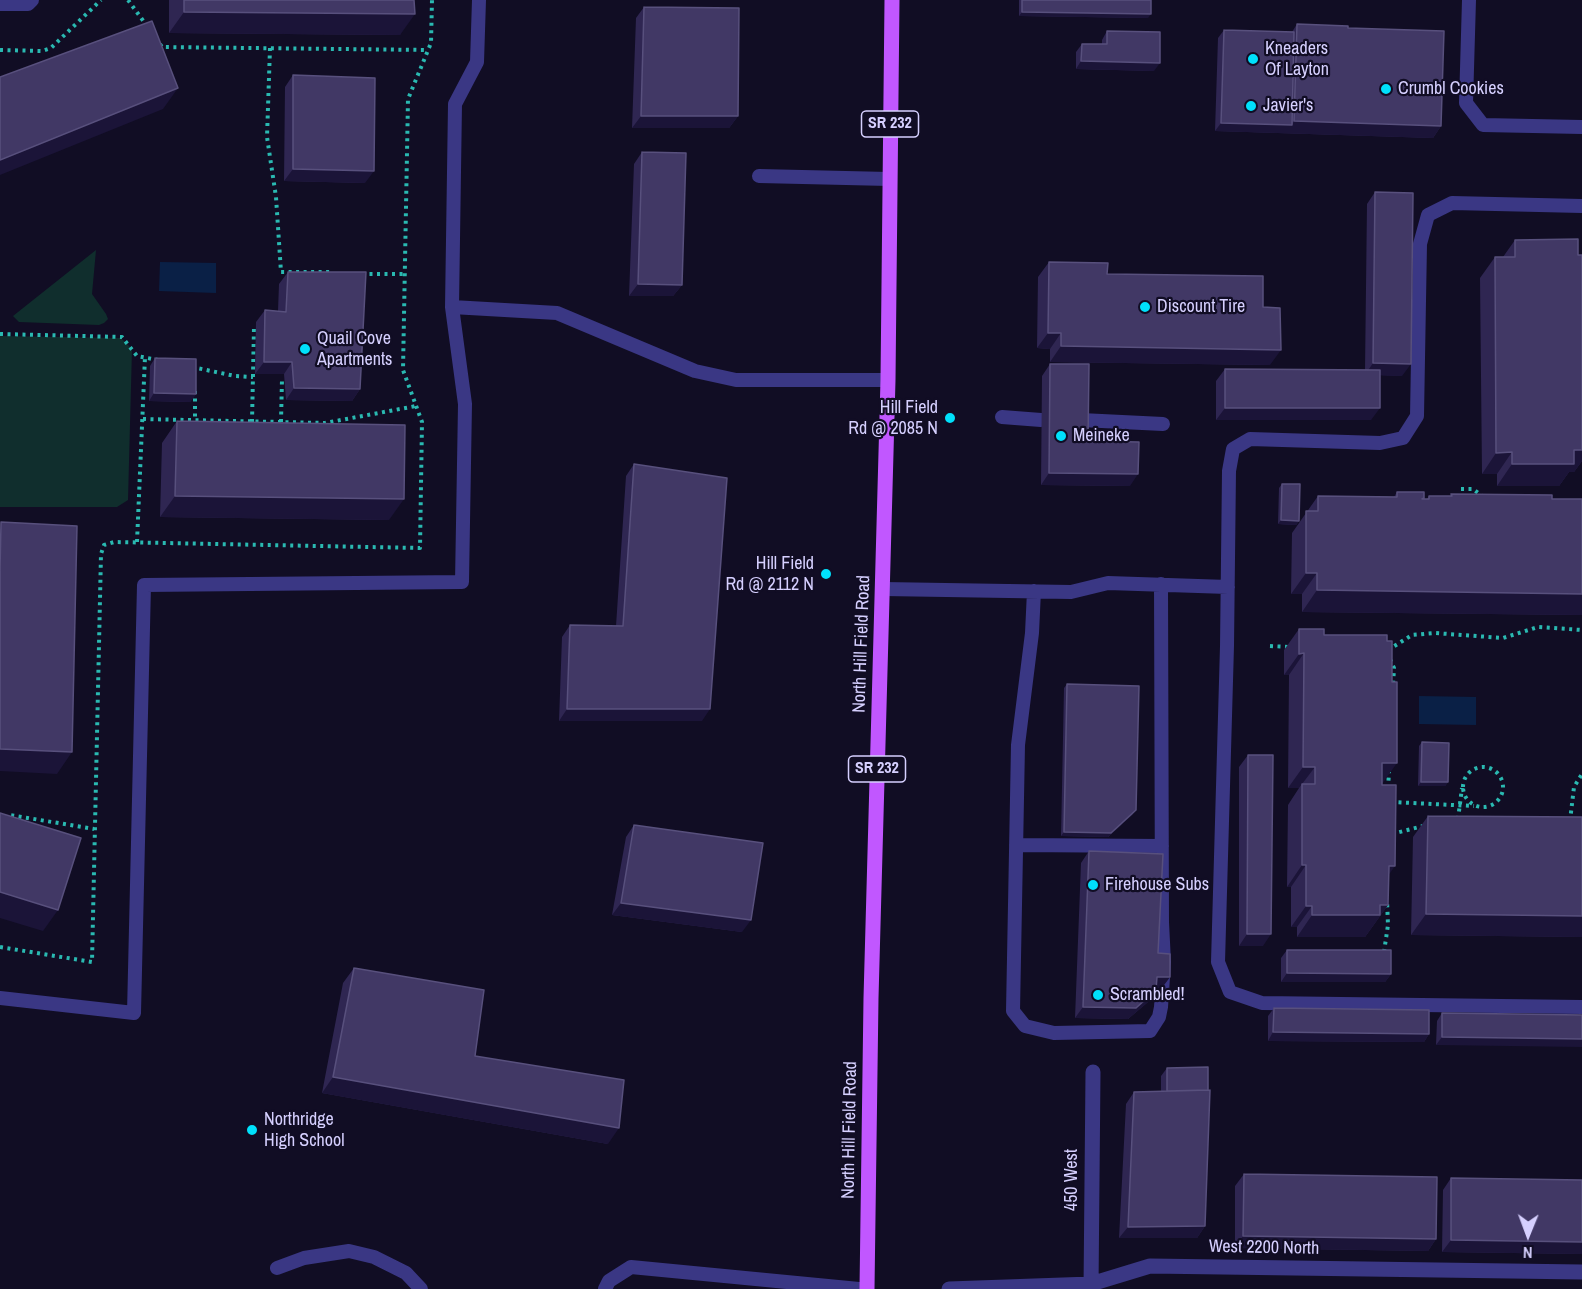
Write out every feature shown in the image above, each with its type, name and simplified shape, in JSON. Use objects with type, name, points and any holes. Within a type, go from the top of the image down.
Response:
[{"type":"main road","name":"North Hill Field Road","points":[[867,1289],[871,998],[888,380],[892,0]]},
{"type":"street","name":"450 West","points":[[1091,1287],[1093,1072]]},
{"type":"street","name":"West 2200 North","points":[[949,1289],[1091,1287],[1150,1266],[1582,1272]]},
{"type":"lane","points":[[0,4],[28,4],[32,0]]},
{"type":"lane","points":[[0,998],[134,1014],[144,585],[462,582],[465,404],[452,307],[455,104],[477,62],[479,0]]},
{"type":"lane","points":[[1469,0],[1466,102],[1483,125],[1582,127]]},
{"type":"lane","points":[[759,176],[890,179]]},
{"type":"lane","points":[[1582,206],[1452,203],[1428,214],[1419,244],[1416,416],[1403,438],[1380,443],[1250,439],[1233,450],[1228,471],[1228,586],[1218,962],[1230,992],[1262,1003],[1582,1007]]},
{"type":"lane","points":[[452,307],[557,313],[695,370],[736,380],[888,380]]},
{"type":"lane","points":[[1002,417],[1041,420]]},
{"type":"lane","points":[[1081,420],[1163,424]]},
{"type":"lane","points":[[883,589],[1071,592],[1108,583],[1228,586]]},
{"type":"lane","points":[[1034,591],[1032,633],[1018,745],[1013,1011],[1025,1026],[1054,1033],[1150,1031],[1159,1017],[1164,962],[1161,584]]},
{"type":"lane","points":[[1016,844],[1162,846]]},
{"type":"lane","points":[[277,1268],[304,1258],[349,1251],[374,1257],[406,1273],[421,1289]]},
{"type":"lane","points":[[604,1289],[609,1281],[631,1267],[860,1289]]},
{"type":"path","points":[[0,50],[42,51],[51,48],[101,0]]},
{"type":"path","points":[[128,0],[148,28]]},
{"type":"path","points":[[0,947],[92,962],[101,554],[104,544],[137,542],[420,548],[422,422],[403,370],[408,99],[431,43],[432,0]]},
{"type":"path","points":[[155,37],[162,46],[428,50]]},
{"type":"path","points":[[270,48],[267,137],[276,197],[281,272],[335,273]]},
{"type":"path","points":[[357,274],[405,274]]},
{"type":"path","points":[[252,422],[254,327]]},
{"type":"path","points":[[0,334],[122,337],[137,356],[165,361]]},
{"type":"path","points":[[137,542],[145,357]]},
{"type":"path","points":[[185,365],[235,376],[253,377]]},
{"type":"path","points":[[195,368],[195,378]]},
{"type":"path","points":[[281,423],[282,379]]},
{"type":"path","points":[[195,389],[195,420]]},
{"type":"path","points":[[143,419],[325,423],[416,406]]},
{"type":"path","points":[[1461,489],[1473,489],[1487,500]]},
{"type":"path","points":[[1393,690],[1394,668],[1386,651],[1412,635],[1435,633],[1503,638],[1538,627],[1582,630]]},
{"type":"path","points":[[1270,646],[1296,647]]},
{"type":"path","points":[[1387,802],[1458,805],[1478,806],[1486,807],[1498,801],[1503,789],[1500,776],[1496,771],[1483,766],[1471,771],[1463,782],[1458,805],[1458,829]]},
{"type":"path","points":[[1388,790],[1389,768]]},
{"type":"path","points":[[1570,827],[1574,787],[1582,774]]},
{"type":"path","points":[[1463,782],[1464,795],[1468,801],[1478,806]]},
{"type":"path","points":[[6,827],[10,814],[94,829]]},
{"type":"path","points":[[1386,835],[1427,825]]},
{"type":"path","points":[[1384,952],[1388,925],[1386,893]]},
{"type":"green space","points":[[96,250],[92,294],[106,314],[108,319],[104,323],[99,325],[19,322],[13,316]]},
{"type":"green space","points":[[0,336],[121,338],[132,349],[128,500],[117,507],[0,507]]},
{"type":"water","points":[[160,262],[216,263],[216,293],[159,291]]},
{"type":"water","points":[[1419,696],[1476,697],[1476,725],[1419,724]]},
{"type":"building","points":[[184,0],[414,0],[415,14],[184,12]]},
{"type":"building","points":[[1022,0],[1151,0],[1151,14],[1022,12]]},
{"type":"building","points":[[644,7],[739,8],[738,116],[641,116]]},
{"type":"building","points":[[152,21],[178,88],[0,160],[0,77]]},
{"type":"building","points":[[1297,24],[1444,31],[1441,126],[1294,121]]},
{"type":"building","points":[[1224,30],[1294,32],[1292,125],[1221,123]]},
{"type":"building","points":[[1107,31],[1160,32],[1160,63],[1081,61],[1082,44],[1107,44]]},
{"type":"building","points":[[293,75],[375,78],[374,171],[293,169]]},
{"type":"building","points":[[642,152],[686,153],[682,285],[638,284]]},
{"type":"building","points":[[1375,192],[1413,193],[1411,364],[1373,363]]},
{"type":"building","points":[[1578,239],[1578,255],[1582,255],[1582,450],[1574,450],[1574,464],[1512,464],[1512,452],[1496,453],[1495,257],[1515,257],[1515,240]]},
{"type":"building","name":"Discount Tire","points":[[1049,262],[1108,263],[1107,274],[1263,276],[1263,307],[1280,308],[1281,350],[1061,346],[1061,333],[1048,333]]},
{"type":"building","name":"Quail Cove Apartments","points":[[288,272],[366,272],[360,389],[294,388],[292,362],[264,362],[265,310],[286,312]]},
{"type":"building","points":[[155,358],[196,359],[196,394],[154,393]]},
{"type":"building","name":"Meineke","points":[[1050,364],[1089,364],[1088,441],[1139,442],[1138,474],[1049,473]]},
{"type":"building","points":[[1225,369],[1380,370],[1380,408],[1225,408]]},
{"type":"building","points":[[177,421],[405,425],[404,499],[175,496]]},
{"type":"building","points":[[634,464],[727,478],[710,709],[567,709],[570,625],[623,626]]},
{"type":"building","points":[[1282,484],[1300,484],[1299,521],[1281,520]]},
{"type":"building","points":[[1397,492],[1424,492],[1422,499],[1429,499],[1429,496],[1452,496],[1451,494],[1552,495],[1552,499],[1582,499],[1582,594],[1317,590],[1317,573],[1306,573],[1306,511],[1318,511],[1318,496],[1397,497]]},
{"type":"building","points":[[1,522],[77,526],[72,752],[0,749]]},
{"type":"building","points":[[1299,629],[1324,629],[1324,635],[1387,635],[1387,641],[1392,641],[1392,682],[1397,682],[1397,763],[1382,763],[1382,785],[1396,785],[1395,866],[1389,866],[1388,905],[1380,905],[1380,915],[1312,915],[1312,906],[1306,906],[1306,865],[1302,865],[1302,784],[1315,784],[1315,767],[1303,767],[1304,653],[1299,654]]},
{"type":"building","points":[[1067,684],[1139,686],[1136,810],[1111,833],[1064,832]]},
{"type":"building","points":[[1422,742],[1449,743],[1448,782],[1421,782]]},
{"type":"building","points":[[1248,755],[1273,755],[1271,934],[1247,934]]},
{"type":"building","points":[[0,813],[81,838],[58,910],[0,892]]},
{"type":"building","points":[[1428,816],[1582,817],[1582,916],[1426,914]]},
{"type":"building","points":[[634,825],[763,843],[751,920],[621,903]]},
{"type":"building","points":[[1089,851],[1163,854],[1158,953],[1170,954],[1170,977],[1157,977],[1156,990],[1136,1008],[1083,1007]]},
{"type":"building","points":[[1287,950],[1391,950],[1391,974],[1287,973]]},
{"type":"building","points":[[354,968],[484,990],[475,1056],[624,1080],[619,1128],[333,1077]]},
{"type":"building","points":[[1274,1008],[1429,1010],[1429,1034],[1273,1032]]},
{"type":"building","points":[[1442,1013],[1582,1015],[1582,1039],[1442,1037]]},
{"type":"building","points":[[1208,1067],[1208,1090],[1167,1091],[1167,1068]]},
{"type":"building","points":[[1210,1090],[1205,1226],[1128,1227],[1134,1092]]},
{"type":"building","points":[[1244,1174],[1437,1177],[1436,1239],[1243,1236]]},
{"type":"building","points":[[1451,1178],[1582,1180],[1582,1242],[1451,1240]]},
{"type":"place","name":"Kneaders Of Layton","points":[[1253,59]]},
{"type":"place","name":"Crumbl Cookies","points":[[1386,89]]},
{"type":"place","name":"Javier's","points":[[1251,106]]},
{"type":"place","name":"Discount Tire","points":[[1145,307]]},
{"type":"place","name":"Quail Cove Apartments","points":[[305,349]]},
{"type":"place","name":"Hill Field Rd @ 2085 N","points":[[950,418]]},
{"type":"place","name":"Meineke","points":[[1061,436]]},
{"type":"place","name":"Hill Field Rd @ 2112 N","points":[[826,574]]},
{"type":"place","name":"Firehouse Subs","points":[[1093,885]]},
{"type":"place","name":"Scrambled!","points":[[1098,995]]},
{"type":"place","name":"Northridge High School","points":[[252,1130]]}]
